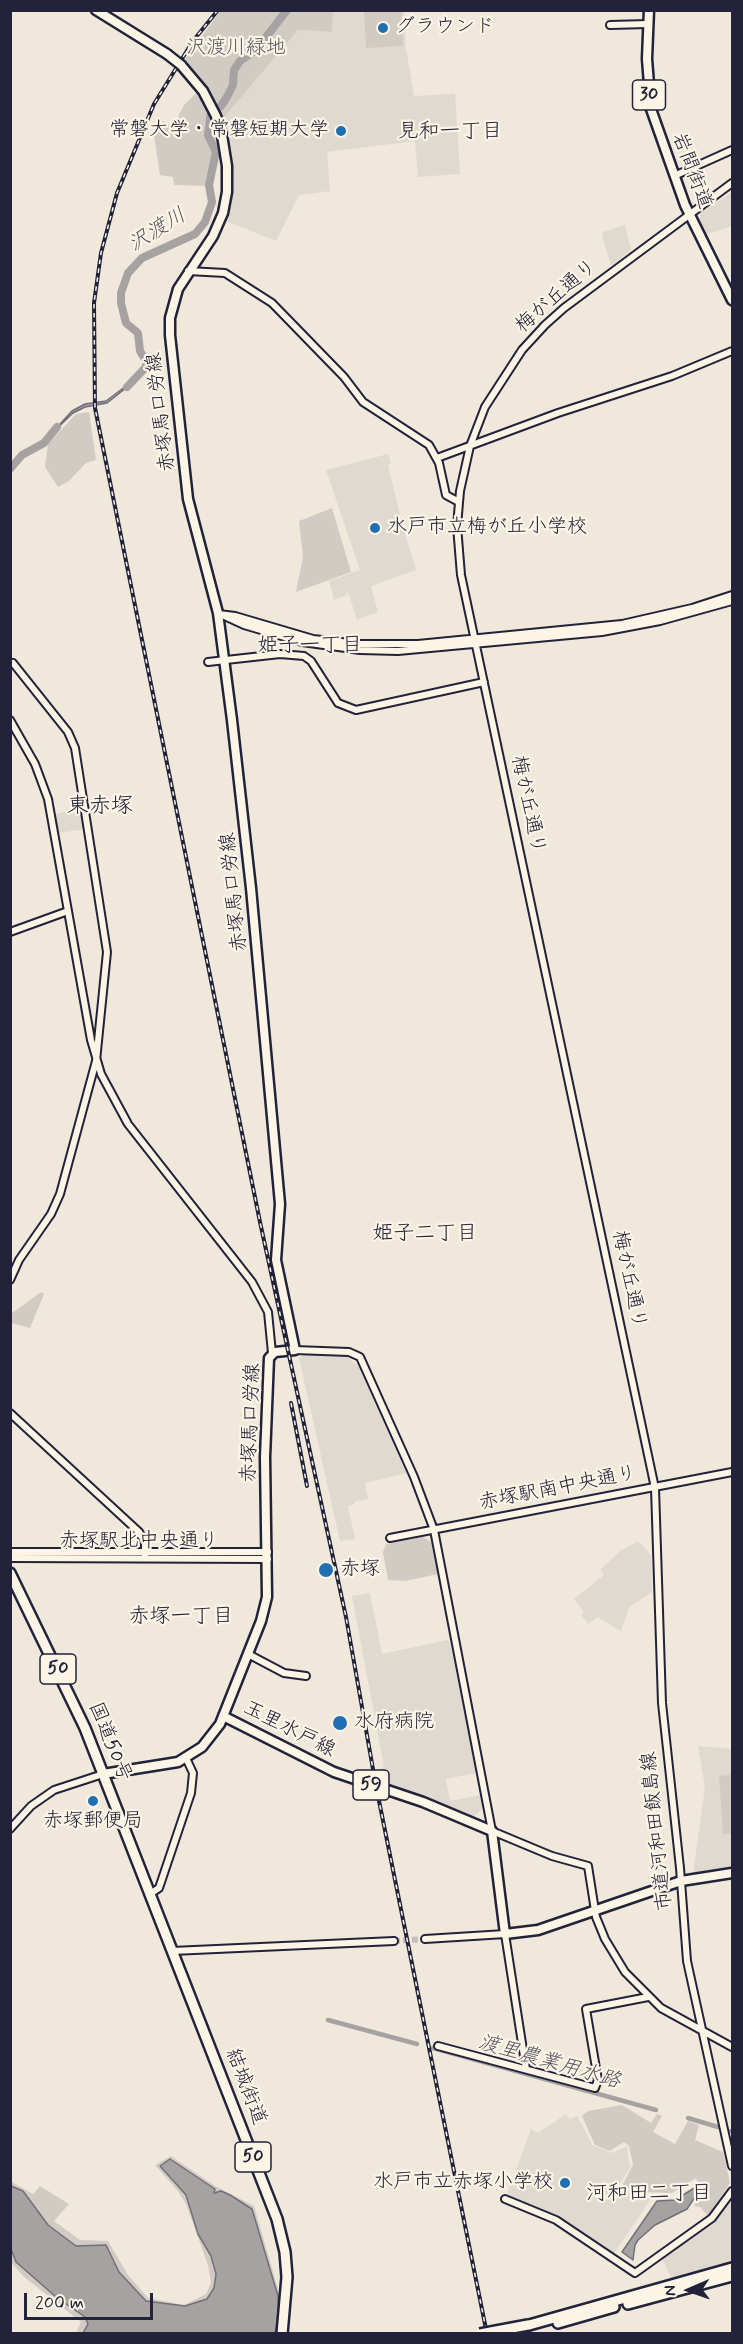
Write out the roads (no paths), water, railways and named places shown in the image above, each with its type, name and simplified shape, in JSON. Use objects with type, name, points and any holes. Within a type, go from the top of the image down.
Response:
[{"type":"highway","name":"国道50号","points":[[10,1573],[61,1676],[103,1774],[150,1894]]},
{"type":"highway","name":"結城街道","points":[[150,1894],[280,2229],[286,2277],[282,2334]]},
{"type":"highway","points":[[518,2334],[732,2268]]},
{"type":"highway","points":[[496,2334],[732,2276]]},
{"type":"highway","points":[[480,2334],[528,2325]]},
{"type":"main road","name":"赤塚馬口労線","points":[[96,10],[167,54],[181,65],[203,90],[216,116],[224,144],[227,176],[226,200],[221,220],[213,236],[188,271],[174,299],[170,318],[170,342],[189,506],[218,614],[224,659],[266,1036],[280,1204],[276,1260],[295,1350],[272,1353],[268,1362],[265,1457],[268,1556],[265,1609],[223,1716]]},
{"type":"main road","name":"岩間街道","points":[[649,10],[650,101],[689,214],[732,300]]},
{"type":"main road","name":"玉里水戸線","points":[[103,1774],[167,1765],[186,1758],[205,1744],[223,1716],[334,1772],[423,1802],[492,1831]]},
{"type":"main road","points":[[492,1831],[505,1934],[535,1931],[681,1881],[732,1873]]},
{"type":"street","points":[[610,25],[648,24]]},
{"type":"street","points":[[675,176],[732,150]]},
{"type":"street","name":"梅が丘通り","points":[[655,1488],[459,565],[459,502],[470,446],[498,385],[522,350],[544,325],[732,183]]},
{"type":"street","points":[[188,271],[227,274],[266,298],[291,319],[363,402],[419,437],[433,449],[446,495],[459,502]]},
{"type":"street","points":[[437,458],[558,413],[672,376],[732,351]]},
{"type":"street","points":[[218,614],[274,635],[338,648],[398,651],[622,624],[692,608],[732,594]]},
{"type":"street","points":[[476,642],[625,628],[732,601]]},
{"type":"street","points":[[208,662],[280,654],[304,656],[311,661],[338,703],[356,710],[484,682]]},
{"type":"street","points":[[10,1280],[19,1260],[57,1204],[96,1061],[107,952],[78,757],[68,732],[13,663]]},
{"type":"street","points":[[10,720],[28,749],[46,792],[96,1061],[108,1090],[128,1124],[257,1290],[268,1312],[272,1353]]},
{"type":"street","points":[[10,932],[68,911]]},
{"type":"street","points":[[295,1350],[353,1353],[362,1359],[414,1477],[434,1530],[492,1831],[552,1856],[588,1866],[594,1909],[611,1951],[624,1972],[661,2008],[732,2047]]},
{"type":"street","points":[[10,1413],[139,1532],[145,1543],[145,1556]]},
{"type":"street","name":"赤塚駅南中央通り","points":[[390,1538],[732,1472]]},
{"type":"street","name":"市道河和田飯島線","points":[[655,1488],[662,1703],[687,1961],[732,2166]]},
{"type":"street","name":"赤塚駅北中央通り","points":[[10,1552],[145,1556]]},
{"type":"street","name":"赤塚駅北中央通り","points":[[10,1558],[268,1556]]},
{"type":"street","points":[[248,1654],[284,1673],[306,1676]]},
{"type":"street","points":[[150,1894],[159,1888],[191,1793],[193,1773],[186,1758]]},
{"type":"street","points":[[10,1829],[31,1806],[54,1790],[103,1774]]},
{"type":"street","points":[[425,1939],[505,1934],[526,2069]]},
{"type":"street","points":[[172,1951],[394,1941]]},
{"type":"street","points":[[438,2046],[595,2088],[598,2080],[586,2009],[648,1997]]},
{"type":"street","points":[[505,2199],[556,2220],[635,2273],[712,2218],[732,2191]]},
{"type":"waterway","name":"沢渡川","points":[[127,387],[146,367],[146,361],[140,351],[138,333],[126,323],[121,303],[121,293],[128,273],[142,258],[195,234],[205,222],[212,202],[209,185],[216,152],[208,135],[211,112],[221,106],[227,97],[233,85],[234,70],[240,61],[256,50],[287,10]]},
{"type":"waterway","name":"沢渡川","points":[[10,469],[22,455],[44,443],[57,427]]},
{"type":"waterway","name":"渡里農業用水路","points":[[328,2020],[417,2044]]},
{"type":"waterway","name":"渡里農業用水路","points":[[433,2048],[656,2110]]},
{"type":"waterway","name":"渡里農業用水路","points":[[688,2118],[718,2127]]},
{"type":"tunnel","points":[[394,1941],[425,1939]]},
{"type":"railway","points":[[218,10],[193,41],[154,104],[117,193],[101,253],[94,303],[95,408],[260,1222],[346,1617],[376,1786],[487,2334]]},
{"type":"railway","points":[[291,1403],[307,1486]]},
{"type":"place","name":"グラウンド","points":[[383,28]]},
{"type":"place","name":"常磐大学・常磐短期大学","points":[[341,131]]},
{"type":"place","name":"水戸市立梅が丘小学校","points":[[375,528]]},
{"type":"place","name":"赤塚","points":[[326,1570]]},
{"type":"place","name":"水府病院","points":[[340,1723]]},
{"type":"place","name":"赤塚郵便局","points":[[93,1801]]},
{"type":"place","name":"水戸市立赤塚小学校","points":[[565,2183]]},
{"type":"district","name":"見和一丁目","points":[[450,133]]},
{"type":"district","name":"姫子一丁目","points":[[310,647]]},
{"type":"district","name":"東赤塚","points":[[100,807]]},
{"type":"district","name":"姫子二丁目","points":[[425,1235]]},
{"type":"district","name":"赤塚一丁目","points":[[181,1618]]},
{"type":"district","name":"河和田二丁目","points":[[649,2195]]},
{"type":"park label","name":"沢渡川緑地","points":[[236,49]]}]
